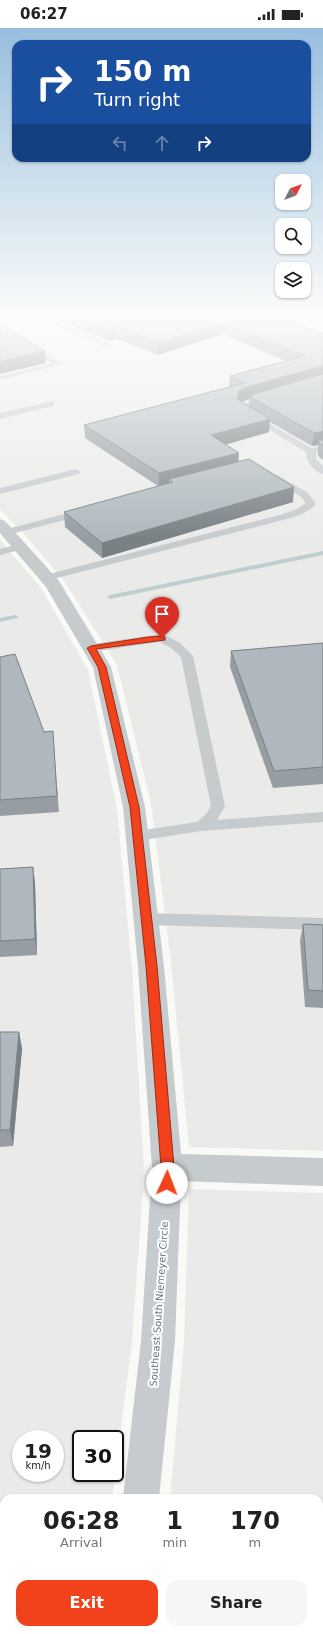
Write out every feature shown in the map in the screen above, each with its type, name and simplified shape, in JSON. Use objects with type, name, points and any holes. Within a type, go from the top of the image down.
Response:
[{"type":"street","name":"Southeast South Niemeyer Circle","points":[[7,539],[53,585],[102,667],[134,807],[151,966],[168,1167],[158,1341],[141,1494]]},
{"type":"street","points":[[168,1167],[323,1172]]},
{"type":"lane","points":[[279,395],[250,403],[242,407],[241,411],[311,451],[323,448]]},
{"type":"lane","points":[[0,416],[50,404]]},
{"type":"lane","points":[[311,451],[311,460],[323,470]]},
{"type":"lane","points":[[0,491],[76,472]]},
{"type":"lane","points":[[45,578],[129,559],[248,526],[307,508],[311,504],[305,495],[271,474]]},
{"type":"lane","points":[[7,539],[91,510]]},
{"type":"lane","points":[[91,648],[162,638],[175,645],[187,656],[195,689],[203,740],[218,806],[212,816],[201,826]]},
{"type":"lane","points":[[137,836],[201,826],[323,817]]},
{"type":"lane","points":[[146,918],[323,924]]},
{"type":"shaded area","points":[[0,389],[323,389],[323,1151],[189,1147],[171,963],[151,804],[117,665],[65,582],[19,528],[0,510]]},
{"type":"shaded area","points":[[0,540],[41,588],[88,670],[117,809],[132,969],[144,1169],[141,1188],[143,1188],[132,1342],[121,1430],[72,1430],[72,1482],[114,1482],[113,1494],[0,1494]]},
{"type":"shaded area","points":[[189,1189],[323,1193],[323,1494],[170,1494],[184,1341]]},
{"type":"building","points":[[222,389],[243,389],[239,391],[237,399],[270,419],[211,435],[239,453],[159,473],[84,425]]},
{"type":"building","points":[[271,389],[323,389],[323,431],[314,433],[250,397],[254,394]]},
{"type":"building","points":[[323,439],[323,446],[319,443],[319,441]]},
{"type":"building","points":[[249,459],[294,487],[102,543],[64,512],[173,482],[169,479]]},
{"type":"building","points":[[323,643],[323,767],[274,771],[231,651]]},
{"type":"building","points":[[15,654],[44,732],[53,731],[57,796],[0,800],[0,657]]},
{"type":"building","points":[[33,867],[35,939],[0,941],[0,869]]},
{"type":"building","points":[[303,924],[323,925],[323,991],[308,990]]},
{"type":"building","points":[[0,1032],[19,1032],[10,1130],[0,1130]]},
{"type":"waterway","points":[[110,597],[323,553]]},
{"type":"waterway","points":[[0,620],[15,617]]},
{"type":"route","points":[[162,638],[91,648],[102,667],[134,807],[151,966],[168,1167],[167,1183]]}]
